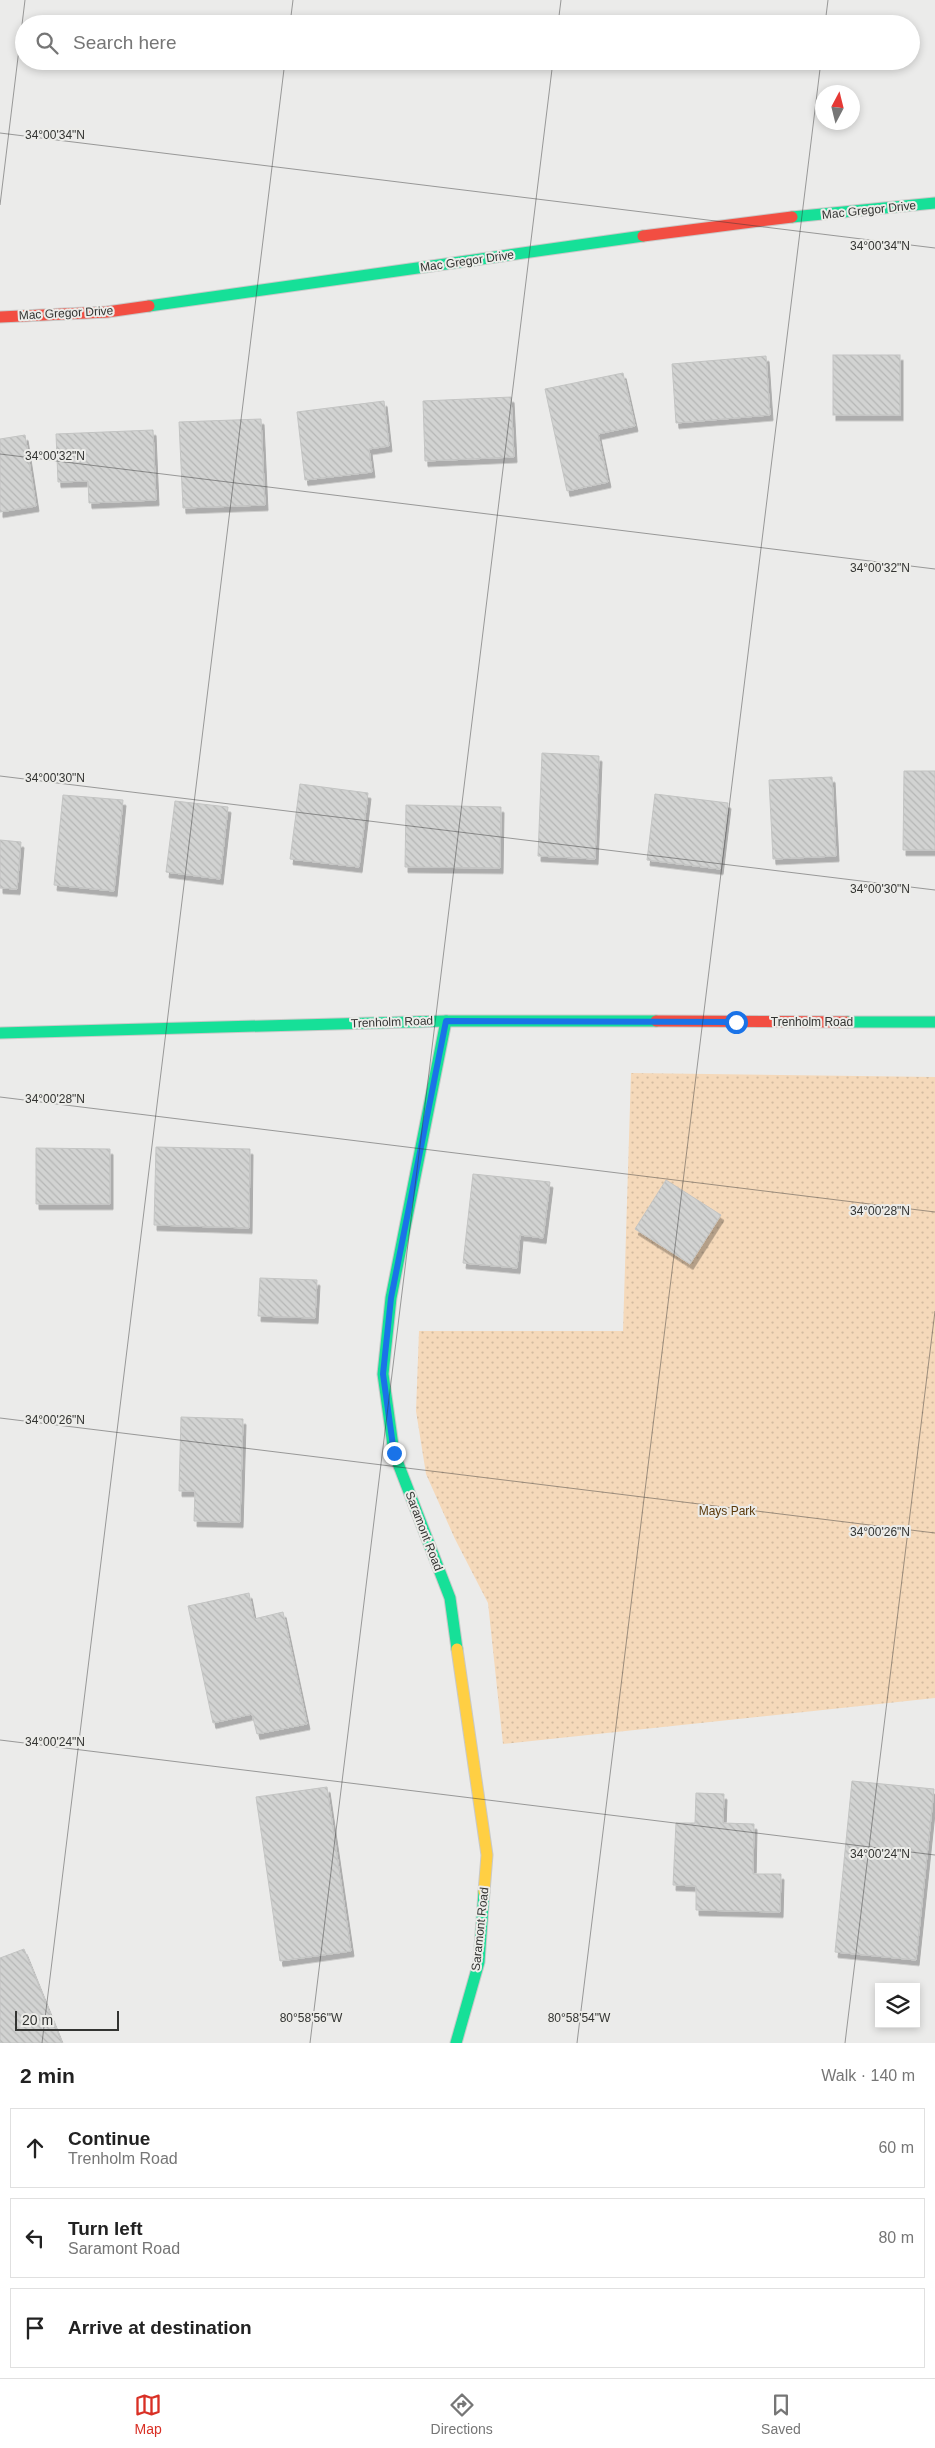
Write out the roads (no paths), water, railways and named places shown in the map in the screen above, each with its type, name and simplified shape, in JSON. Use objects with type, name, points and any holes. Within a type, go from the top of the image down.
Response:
[{"type":"street","name":"Mac Gregor Drive","points":[[0,317],[107,312],[733,223],[935,203]]},
{"type":"street","name":"Trenholm Road","points":[[0,1033],[446,1021],[935,1022]]},
{"type":"street","name":"Saramont Road","points":[[446,1021],[391,1298],[383,1374],[394,1453],[450,1598],[487,1855],[479,1962],[456,2043]]},
{"type":"park label","name":"Mays Park","points":[[727,1511]]}]
